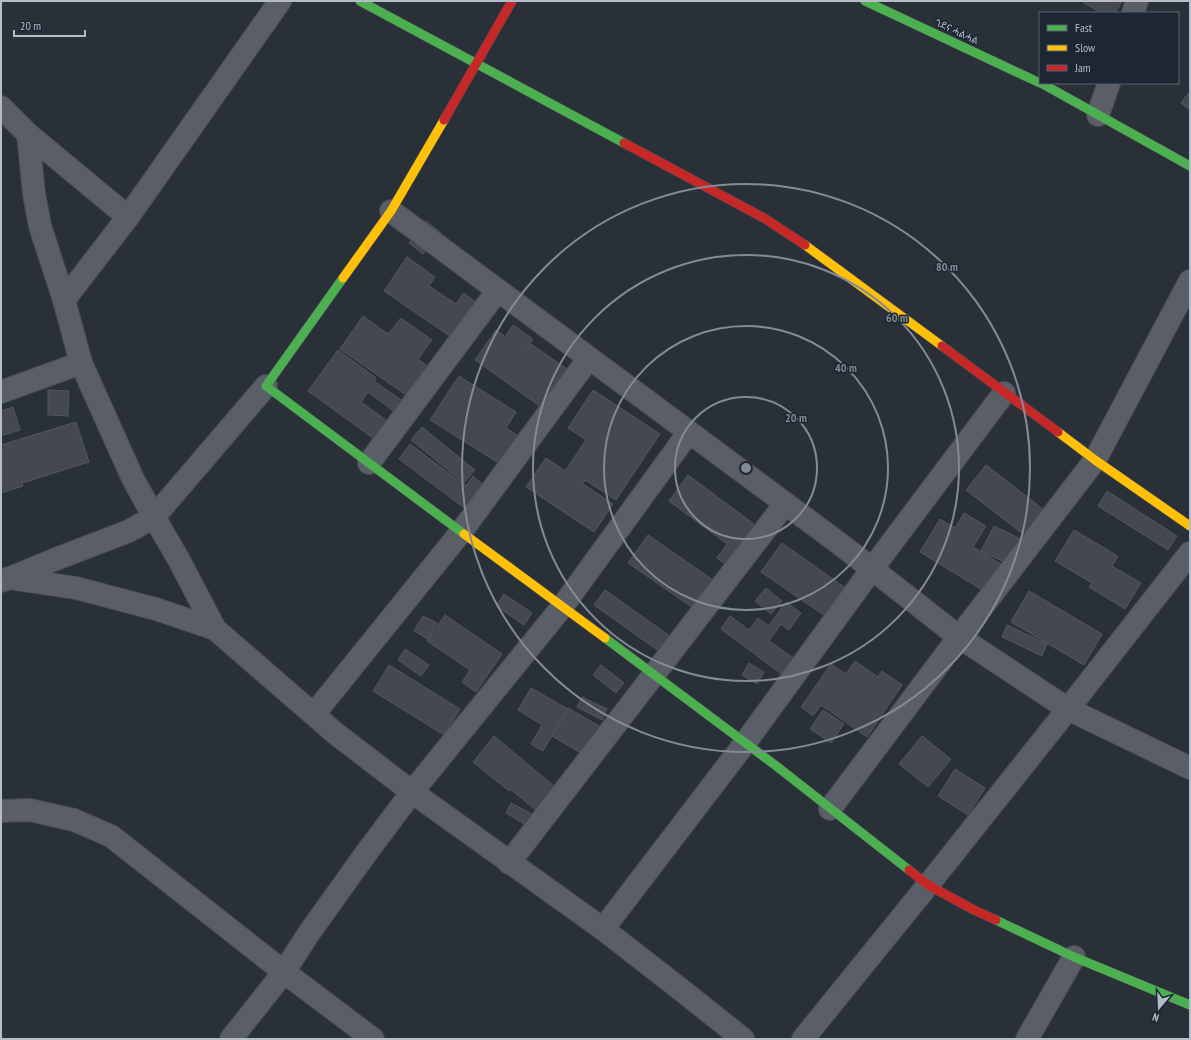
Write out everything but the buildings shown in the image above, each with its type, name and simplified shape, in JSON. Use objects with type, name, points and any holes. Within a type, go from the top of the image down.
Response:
[{"type":"street","points":[[64,300],[128,217],[280,1]]},
{"type":"street","points":[[360,1],[764,218],[807,246],[1095,460],[1190,526]]},
{"type":"street","points":[[5,579],[129,531],[154,517],[266,386],[391,211],[512,1]]},
{"type":"street","name":"ጎደና ሓልሓል","points":[[865,1],[1039,83]]},
{"type":"street","points":[[1133,12],[1137,1]]},
{"type":"street","name":"ጎደና ሓልሓል","points":[[1042,84],[1190,166]]},
{"type":"street","points":[[1098,114],[1109,84]]},
{"type":"street","points":[[5,118],[28,134],[128,217]]},
{"type":"street","points":[[28,134],[34,194],[40,226],[64,300],[81,363],[133,479],[179,560],[215,629],[335,733],[509,863],[603,929],[742,1039]]},
{"type":"street","points":[[391,211],[844,547],[959,637],[1068,709],[1190,768]]},
{"type":"street","points":[[830,809],[959,637],[1095,460],[1190,281]]},
{"type":"street","points":[[369,463],[498,290]]},
{"type":"street","points":[[314,714],[461,532],[590,358]]},
{"type":"street","points":[[1,392],[81,363]]},
{"type":"street","points":[[266,386],[745,743],[928,885],[974,910],[1074,957],[1190,1005]]},
{"type":"street","points":[[603,929],[745,743],[1004,392]]},
{"type":"street","points":[[231,1039],[284,972],[309,933],[412,792],[562,607],[689,432]]},
{"type":"street","points":[[509,863],[785,504]]},
{"type":"street","points":[[802,1039],[928,885],[1190,553]]},
{"type":"street","points":[[5,579],[76,588],[156,609],[215,629]]},
{"type":"street","points":[[1,811],[30,810],[74,820],[111,836],[284,972],[373,1039]]},
{"type":"street","points":[[1027,1039],[1074,957]]},
{"type":"traffic: fast","points":[[360,1],[624,143]]},
{"type":"traffic: fast","points":[[865,1],[1039,83]]},
{"type":"traffic: fast","points":[[1043,84],[1190,166]]},
{"type":"traffic: fast","points":[[343,278],[266,386],[464,534]]},
{"type":"traffic: fast","points":[[605,638],[775,765],[909,870]]},
{"type":"traffic: fast","points":[[996,920],[1074,957],[1190,1005]]},
{"type":"traffic: slow","points":[[343,278],[391,211],[444,120]]},
{"type":"traffic: slow","points":[[805,245],[942,346]]},
{"type":"traffic: slow","points":[[1058,432],[1095,460],[1190,526]]},
{"type":"traffic: slow","points":[[464,534],[605,638]]},
{"type":"traffic: jam","points":[[444,120],[512,1]]},
{"type":"traffic: jam","points":[[624,143],[764,218],[805,245]]},
{"type":"traffic: jam","points":[[942,346],[1058,432]]},
{"type":"traffic: jam","points":[[909,870],[928,885],[996,920]]}]
